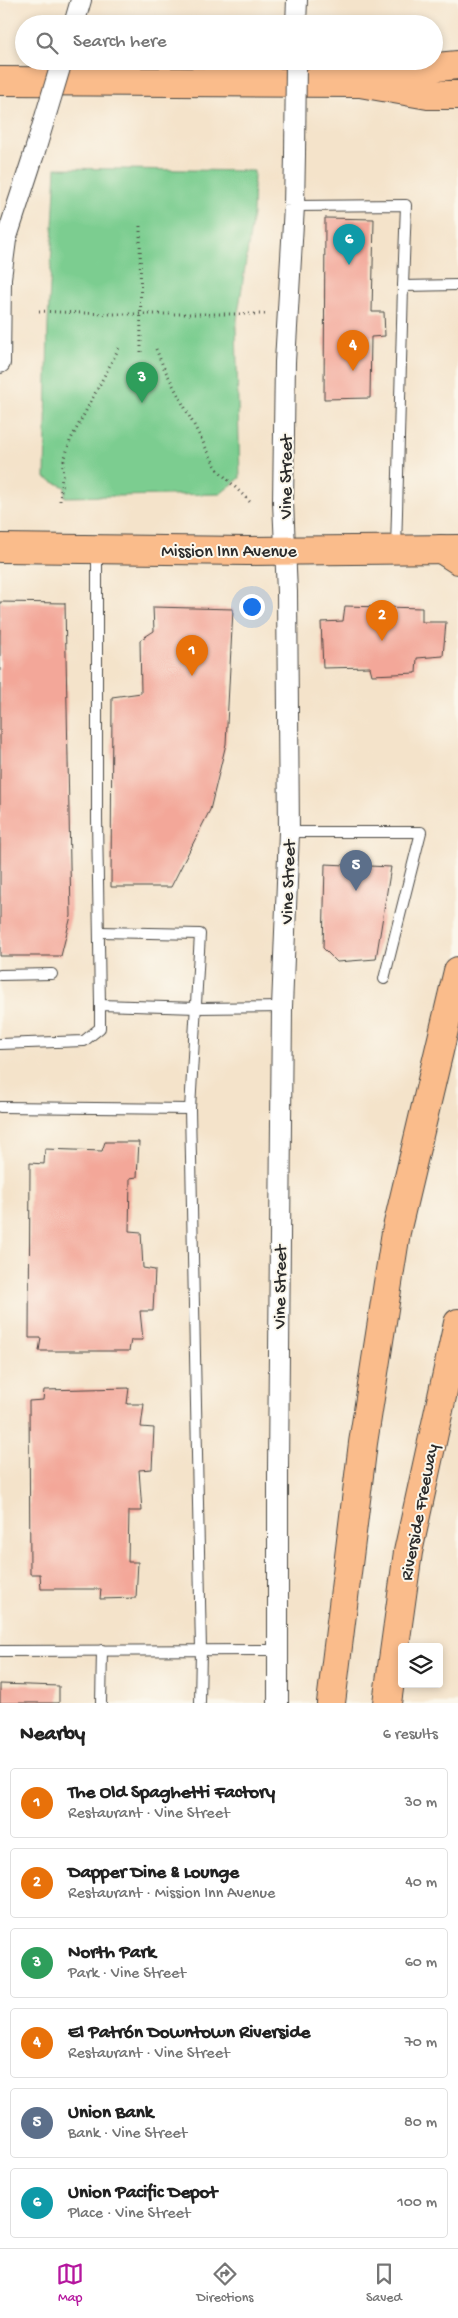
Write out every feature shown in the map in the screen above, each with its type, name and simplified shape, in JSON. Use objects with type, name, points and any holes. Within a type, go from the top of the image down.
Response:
[{"type":"main road","points":[[443,67],[458,66]]},
{"type":"main road","points":[[360,84],[418,70]]},
{"type":"main road","points":[[0,80],[360,84],[428,94],[458,95]]},
{"type":"main road","name":"Mission Inn Avenue","points":[[0,548],[97,550],[396,550],[452,553]]},
{"type":"main road","points":[[331,1703],[362,1443],[396,1232],[458,971]]},
{"type":"main road","name":"Riverside Freeway","points":[[387,1703],[408,1552],[458,1323]]},
{"type":"street","points":[[77,15],[81,0]]},
{"type":"street","points":[[296,15],[297,0]]},
{"type":"street","points":[[0,363],[1,278],[6,240],[59,70]]},
{"type":"street","name":"Vine Street","points":[[278,1703],[282,1007],[290,832],[284,502],[285,362],[294,206],[296,70]]},
{"type":"lane","points":[[294,206],[406,205],[396,550]]},
{"type":"lane","points":[[403,286],[458,285]]},
{"type":"lane","points":[[0,1044],[84,1041],[100,1028],[97,550]]},
{"type":"lane","points":[[290,832],[421,832],[384,979]]},
{"type":"lane","points":[[99,932],[200,934],[198,1008],[190,1109],[201,1650],[200,1703]]},
{"type":"lane","points":[[0,975],[52,974]]},
{"type":"lane","points":[[100,1005],[198,1008],[282,1007]]},
{"type":"lane","points":[[0,1107],[190,1109]]},
{"type":"lane","points":[[101,1703],[102,1650]]},
{"type":"lane","points":[[0,1651],[279,1650]]},
{"type":"path","points":[[140,226],[141,352]]},
{"type":"path","points":[[39,311],[140,314],[255,314],[288,312]]},
{"type":"path","points":[[60,501],[63,464],[70,441],[120,346]]},
{"type":"path","points":[[156,349],[217,469],[252,504]]},
{"type":"green space","points":[[56,168],[254,171],[253,214],[236,327],[240,478],[220,494],[65,497],[65,487],[45,478],[48,324]]},
{"type":"building","points":[[325,218],[374,219],[372,312],[384,312],[385,336],[371,337],[370,398],[324,399]]},
{"type":"building","points":[[0,602],[65,603],[71,916],[61,956],[0,956]]},
{"type":"building","points":[[345,606],[422,608],[422,622],[446,622],[443,656],[417,658],[416,673],[372,675],[370,667],[323,668],[321,622],[343,621]]},
{"type":"building","points":[[153,607],[233,609],[226,744],[210,810],[171,887],[111,887],[112,697],[141,693],[140,640],[154,631]]},
{"type":"building","points":[[325,864],[391,867],[376,959],[337,962],[323,948]]},
{"type":"building","points":[[105,1142],[139,1142],[137,1177],[130,1178],[129,1231],[141,1232],[143,1268],[155,1270],[153,1311],[140,1311],[143,1340],[131,1340],[129,1351],[39,1351],[41,1338],[29,1338],[30,1163],[44,1164],[45,1149],[102,1151]]},
{"type":"building","points":[[129,1388],[127,1404],[144,1404],[141,1427],[154,1428],[152,1469],[139,1470],[142,1511],[129,1511],[128,1562],[138,1562],[136,1598],[100,1599],[101,1589],[41,1589],[40,1574],[30,1574],[29,1401],[43,1400],[44,1390]]},
{"type":"building","points":[[0,1684],[59,1686],[59,1703],[0,1703]]},
{"type":"place","name":"Union Pacific Depot","points":[[349,265]]},
{"type":"place","name":"El Patrón Downtown Riverside","points":[[353,371]]},
{"type":"place","name":"North Park","points":[[142,403]]},
{"type":"place","name":"Dapper Dine & Lounge","points":[[382,641]]},
{"type":"place","name":"The Old Spaghetti Factory","points":[[192,676]]},
{"type":"place","name":"Union Bank","points":[[356,891]]}]
